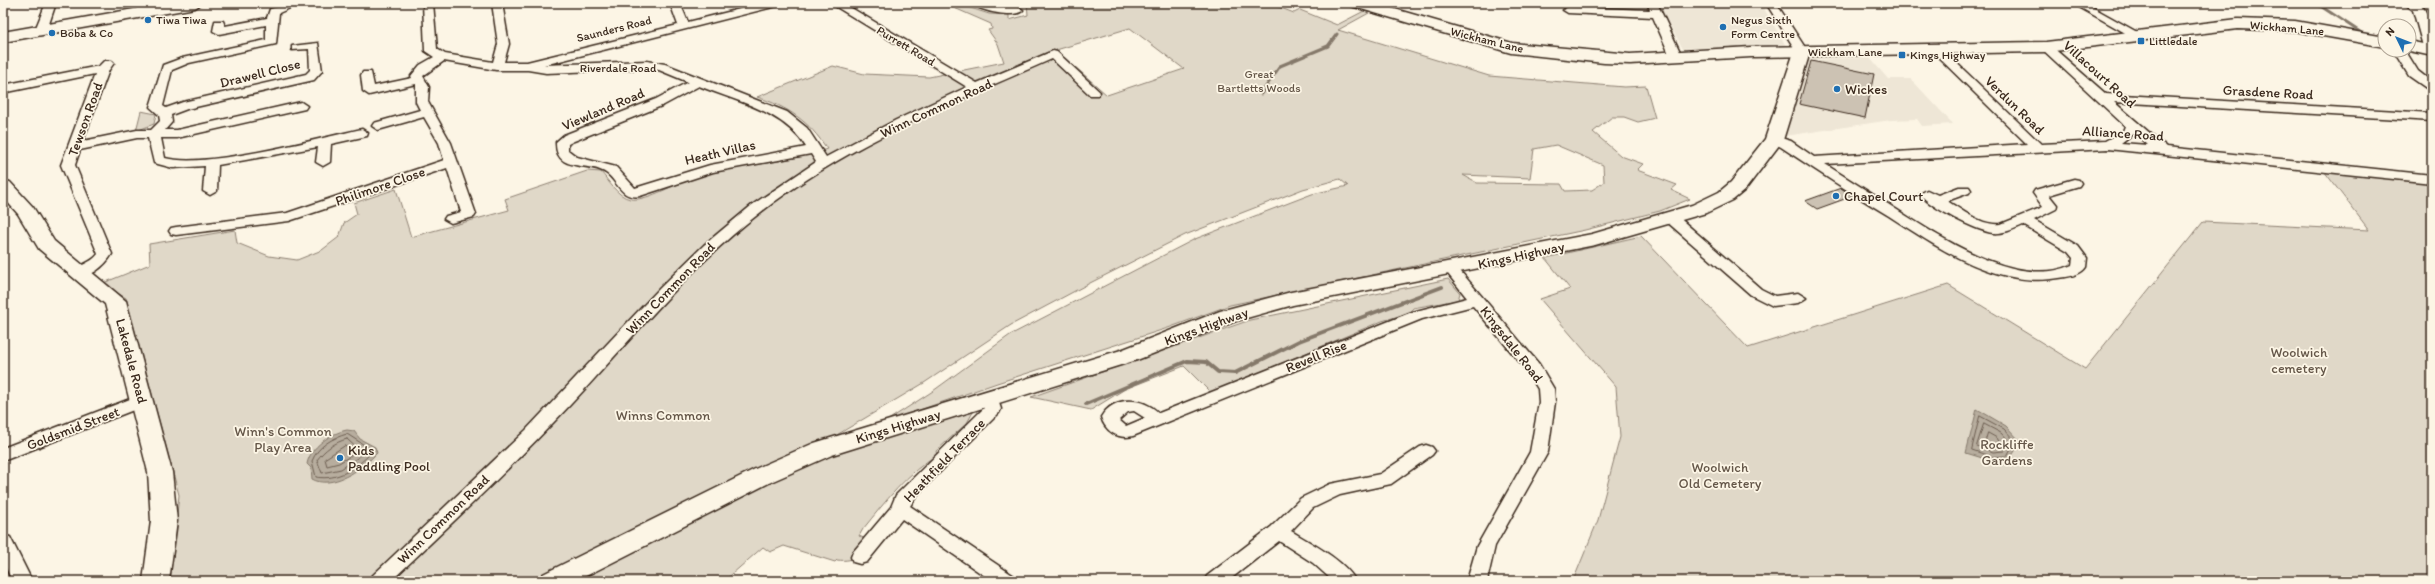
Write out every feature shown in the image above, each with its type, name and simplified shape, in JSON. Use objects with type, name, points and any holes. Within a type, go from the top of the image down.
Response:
[{"type":"main road","points":[[3,37],[142,8],[195,3]]},
{"type":"main road","name":"Wickham Lane","points":[[1357,3],[1381,6],[1527,51],[1630,59],[1751,52],[2046,47],[2140,37],[2199,28],[2263,23],[2320,30],[2377,41]]},
{"type":"main road","points":[[2417,48],[2431,51]]},
{"type":"street","points":[[41,30],[51,3]]},
{"type":"street","points":[[428,3],[431,51],[442,57],[419,72],[419,80],[423,87],[422,102],[445,143],[452,162],[465,183],[469,214],[451,219]]},
{"type":"street","points":[[496,66],[501,61],[502,40],[497,3]]},
{"type":"street","points":[[675,3],[684,26]]},
{"type":"street","name":"Saunders Road","points":[[528,66],[541,61],[777,3]]},
{"type":"street","name":"Purrett Road","points":[[835,3],[977,88]]},
{"type":"street","points":[[977,3],[998,10],[1018,10]]},
{"type":"street","points":[[1652,3],[1676,56]]},
{"type":"street","points":[[1771,3],[1802,52]]},
{"type":"street","points":[[2077,3],[2140,37]]},
{"type":"street","points":[[2409,3],[2418,8],[2431,51]]},
{"type":"street","points":[[154,135],[166,122],[165,113],[156,107],[167,68],[186,60],[272,42],[272,20],[274,11],[285,8]]},
{"type":"street","points":[[1568,10],[1658,14]]},
{"type":"street","points":[[207,33],[219,26],[272,20]]},
{"type":"street","name":"Drawell Close","points":[[165,113],[183,106],[310,77],[316,71],[314,45],[296,48]]},
{"type":"street","name":"Villacourt Road","points":[[2046,47],[2132,126],[2162,151]]},
{"type":"street","name":"Verdun Road","points":[[1938,50],[2038,148]]},
{"type":"street","name":"Kings Highway","points":[[552,581],[792,461],[823,449],[1122,357],[1247,310],[1291,299],[1451,269],[1595,239],[1671,218],[1713,204],[1738,186],[1774,140],[1802,52]]},
{"type":"street","name":"Winn Common Road","points":[[379,581],[556,409],[690,264],[757,208],[823,163],[890,128],[1053,54],[1094,92]]},
{"type":"street","name":"Riverdale Road","points":[[442,57],[496,66],[528,66],[546,69],[655,66],[699,81],[783,115],[803,131],[823,163]]},
{"type":"street","points":[[2404,58],[2413,73],[2432,88]]},
{"type":"street","name":"Tewson Road","points":[[3,90],[106,66],[68,165],[105,254],[102,260],[95,266],[79,273]]},
{"type":"street","points":[[367,75],[369,90],[419,80]]},
{"type":"street","name":"Viewland Road","points":[[635,193],[629,192],[610,170],[582,164],[567,156],[562,148],[562,142],[660,102],[699,81]]},
{"type":"street","name":"Grasdene Road","points":[[2102,98],[2432,117]]},
{"type":"street","points":[[74,150],[154,135],[177,134],[301,106]]},
{"type":"street","points":[[378,126],[428,112]]},
{"type":"street","name":"Villacourt Road","points":[[2108,145],[2128,133],[2132,126]]},
{"type":"street","points":[[154,135],[160,160],[163,163],[179,166],[275,151],[362,133]]},
{"type":"street","points":[[275,151],[276,137]]},
{"type":"street","points":[[1774,140],[1786,144],[1932,238],[1974,260],[2012,270],[2048,275],[2072,272],[2080,266],[2080,258],[2073,249],[2024,220]]},
{"type":"street","points":[[323,162],[324,142]]},
{"type":"street","name":"Alliance Road","points":[[1811,161],[2108,145],[2432,178]]},
{"type":"street","name":"Heath Villas","points":[[635,193],[710,169],[815,149]]},
{"type":"street","points":[[210,191],[212,162]]},
{"type":"street","name":"Philimore Close","points":[[176,231],[289,217],[310,216],[452,162]]},
{"type":"street","points":[[1964,190],[1932,197],[1973,223],[1984,227],[2004,228],[2049,209],[2050,205],[2040,193],[2074,183]]},
{"type":"street","name":"Lakedale Road","points":[[3,186],[26,211],[46,245],[115,301],[156,450],[164,520],[156,581]]},
{"type":"street","points":[[1671,218],[1756,292],[1773,301],[1798,298]]},
{"type":"street","name":"Kingsdale Road","points":[[1451,269],[1539,376],[1546,389],[1546,402],[1539,452],[1486,546],[1477,581]]},
{"type":"street","name":"Revell Rise","points":[[1157,420],[1417,315],[1478,300]]},
{"type":"street","name":"Heathfield Terrace","points":[[860,557],[900,509],[902,500],[993,409],[990,398]]},
{"type":"street","name":"Goldsmid Street","points":[[3,455],[143,400]]},
{"type":"street","points":[[1214,581],[1278,532],[1307,503],[1336,489],[1385,479],[1426,451]]},
{"type":"street","points":[[900,509],[1007,581]]},
{"type":"street","points":[[1278,532],[1320,558],[1346,581]]},
{"type":"street","points":[[3,542],[22,581]]},
{"type":"shaded area","name":"Negus Sixth Form Centre","points":[[1660,7],[1763,7],[1786,46],[1683,49]]},
{"type":"shaded area","points":[[1869,57],[1888,79],[1911,79],[1953,124],[1922,126],[1917,119],[1891,120],[1785,136],[1808,60]]},
{"type":"green space","name":"Winns Common","points":[[943,3],[955,3],[989,14],[1009,15],[1009,20],[1028,15],[1027,3],[1268,3],[1294,13],[1300,10],[1337,25],[1364,11],[1369,13],[1338,30],[1489,76],[1624,87],[1646,86],[1655,118],[1638,122],[1624,117],[1612,117],[1593,132],[1621,156],[1643,164],[1637,170],[1677,185],[1671,190],[1690,199],[1660,211],[1585,230],[1230,305],[1168,328],[997,383],[885,422],[933,391],[1010,335],[1195,239],[1312,194],[1348,186],[1340,179],[1303,189],[1185,235],[1011,325],[924,383],[835,436],[847,449],[973,412],[967,423],[936,451],[937,455],[916,470],[897,488],[880,508],[859,536],[866,539],[859,553],[849,560],[837,560],[835,562],[784,546],[770,552],[763,547],[724,581],[662,581],[655,579],[653,581],[170,581],[179,495],[126,298],[101,284],[150,264],[149,244],[235,230],[237,243],[269,256],[297,260],[322,250],[339,237],[344,223],[357,214],[354,203],[396,189],[411,237],[509,210],[505,199],[587,171],[601,172],[617,192],[625,197],[630,199],[643,198],[687,180],[704,175],[793,158],[827,149],[813,130],[797,116],[778,105],[757,97],[833,66],[864,74],[929,77],[1004,62],[998,44],[988,30],[992,29],[991,24]],"holes":[[[1130,28],[1184,69],[1107,95],[1056,50]],[[1556,145],[1603,165],[1604,182],[1592,190],[1565,191],[1561,184],[1477,183],[1463,175],[1530,178],[1534,149]]]},
{"type":"green space","points":[[141,111],[156,114],[154,124],[136,131]]},
{"type":"green space","points":[[2324,171],[2432,183],[2432,581],[1573,581],[1598,520],[1620,437],[1616,387],[1540,299],[1570,289],[1545,258],[1641,236],[1748,348],[1948,285],[2085,369],[2203,222],[2369,230]]},
{"type":"green space","points":[[1448,279],[1460,293],[1458,300],[1413,308],[1409,313],[1382,321],[1211,393],[1184,366],[1125,389],[1091,410],[1031,397],[1250,320]]},
{"type":"water","points":[[1977,409],[2006,426],[2021,442],[2009,460],[1992,461],[1966,453]]},
{"type":"water","name":"Kids Paddling Pool","points":[[347,430],[354,431],[360,439],[375,447],[377,453],[362,467],[345,477],[328,482],[320,482],[312,479],[311,468],[307,464],[312,452],[322,442],[334,434]]},
{"type":"building","name":"Wickes","points":[[1811,61],[1874,74],[1865,118],[1799,104]]},
{"type":"building","name":"Chapel Court","points":[[1841,188],[1853,196],[1817,209],[1805,201]]},
{"type":"waterway","points":[[2316,3],[2360,32]]},
{"type":"waterway","points":[[1261,94],[1280,66],[1328,46],[1337,34]]},
{"type":"waterway","points":[[1086,404],[1187,361],[1206,362],[1218,372],[1235,373],[1299,341],[1442,287]]},
{"type":"place","name":"Tiwa Tiwa","points":[[148,20]]},
{"type":"place","name":"Negus Sixth Form Centre","points":[[1723,27]]},
{"type":"place","name":"Boba & Co","points":[[52,33]]},
{"type":"place","name":"Littledale","points":[[2141,41]]},
{"type":"place","name":"Kings Highway","points":[[1902,55]]},
{"type":"place","name":"Wickes","points":[[1837,89]]},
{"type":"place","name":"Chapel Court","points":[[1836,196]]},
{"type":"place","name":"Kids Paddling Pool","points":[[340,458]]},
{"type":"park label","name":"Great Bartletts Woods","points":[[1259,81]]},
{"type":"park label","name":"Woolwich cemetery","points":[[2299,360]]},
{"type":"park label","name":"Winn's Common Play Area","points":[[283,440]]},
{"type":"park label","name":"Rockliffe Gardens","points":[[2007,452]]},
{"type":"park label","name":"Woolwich Old Cemetery","points":[[1720,476]]}]
